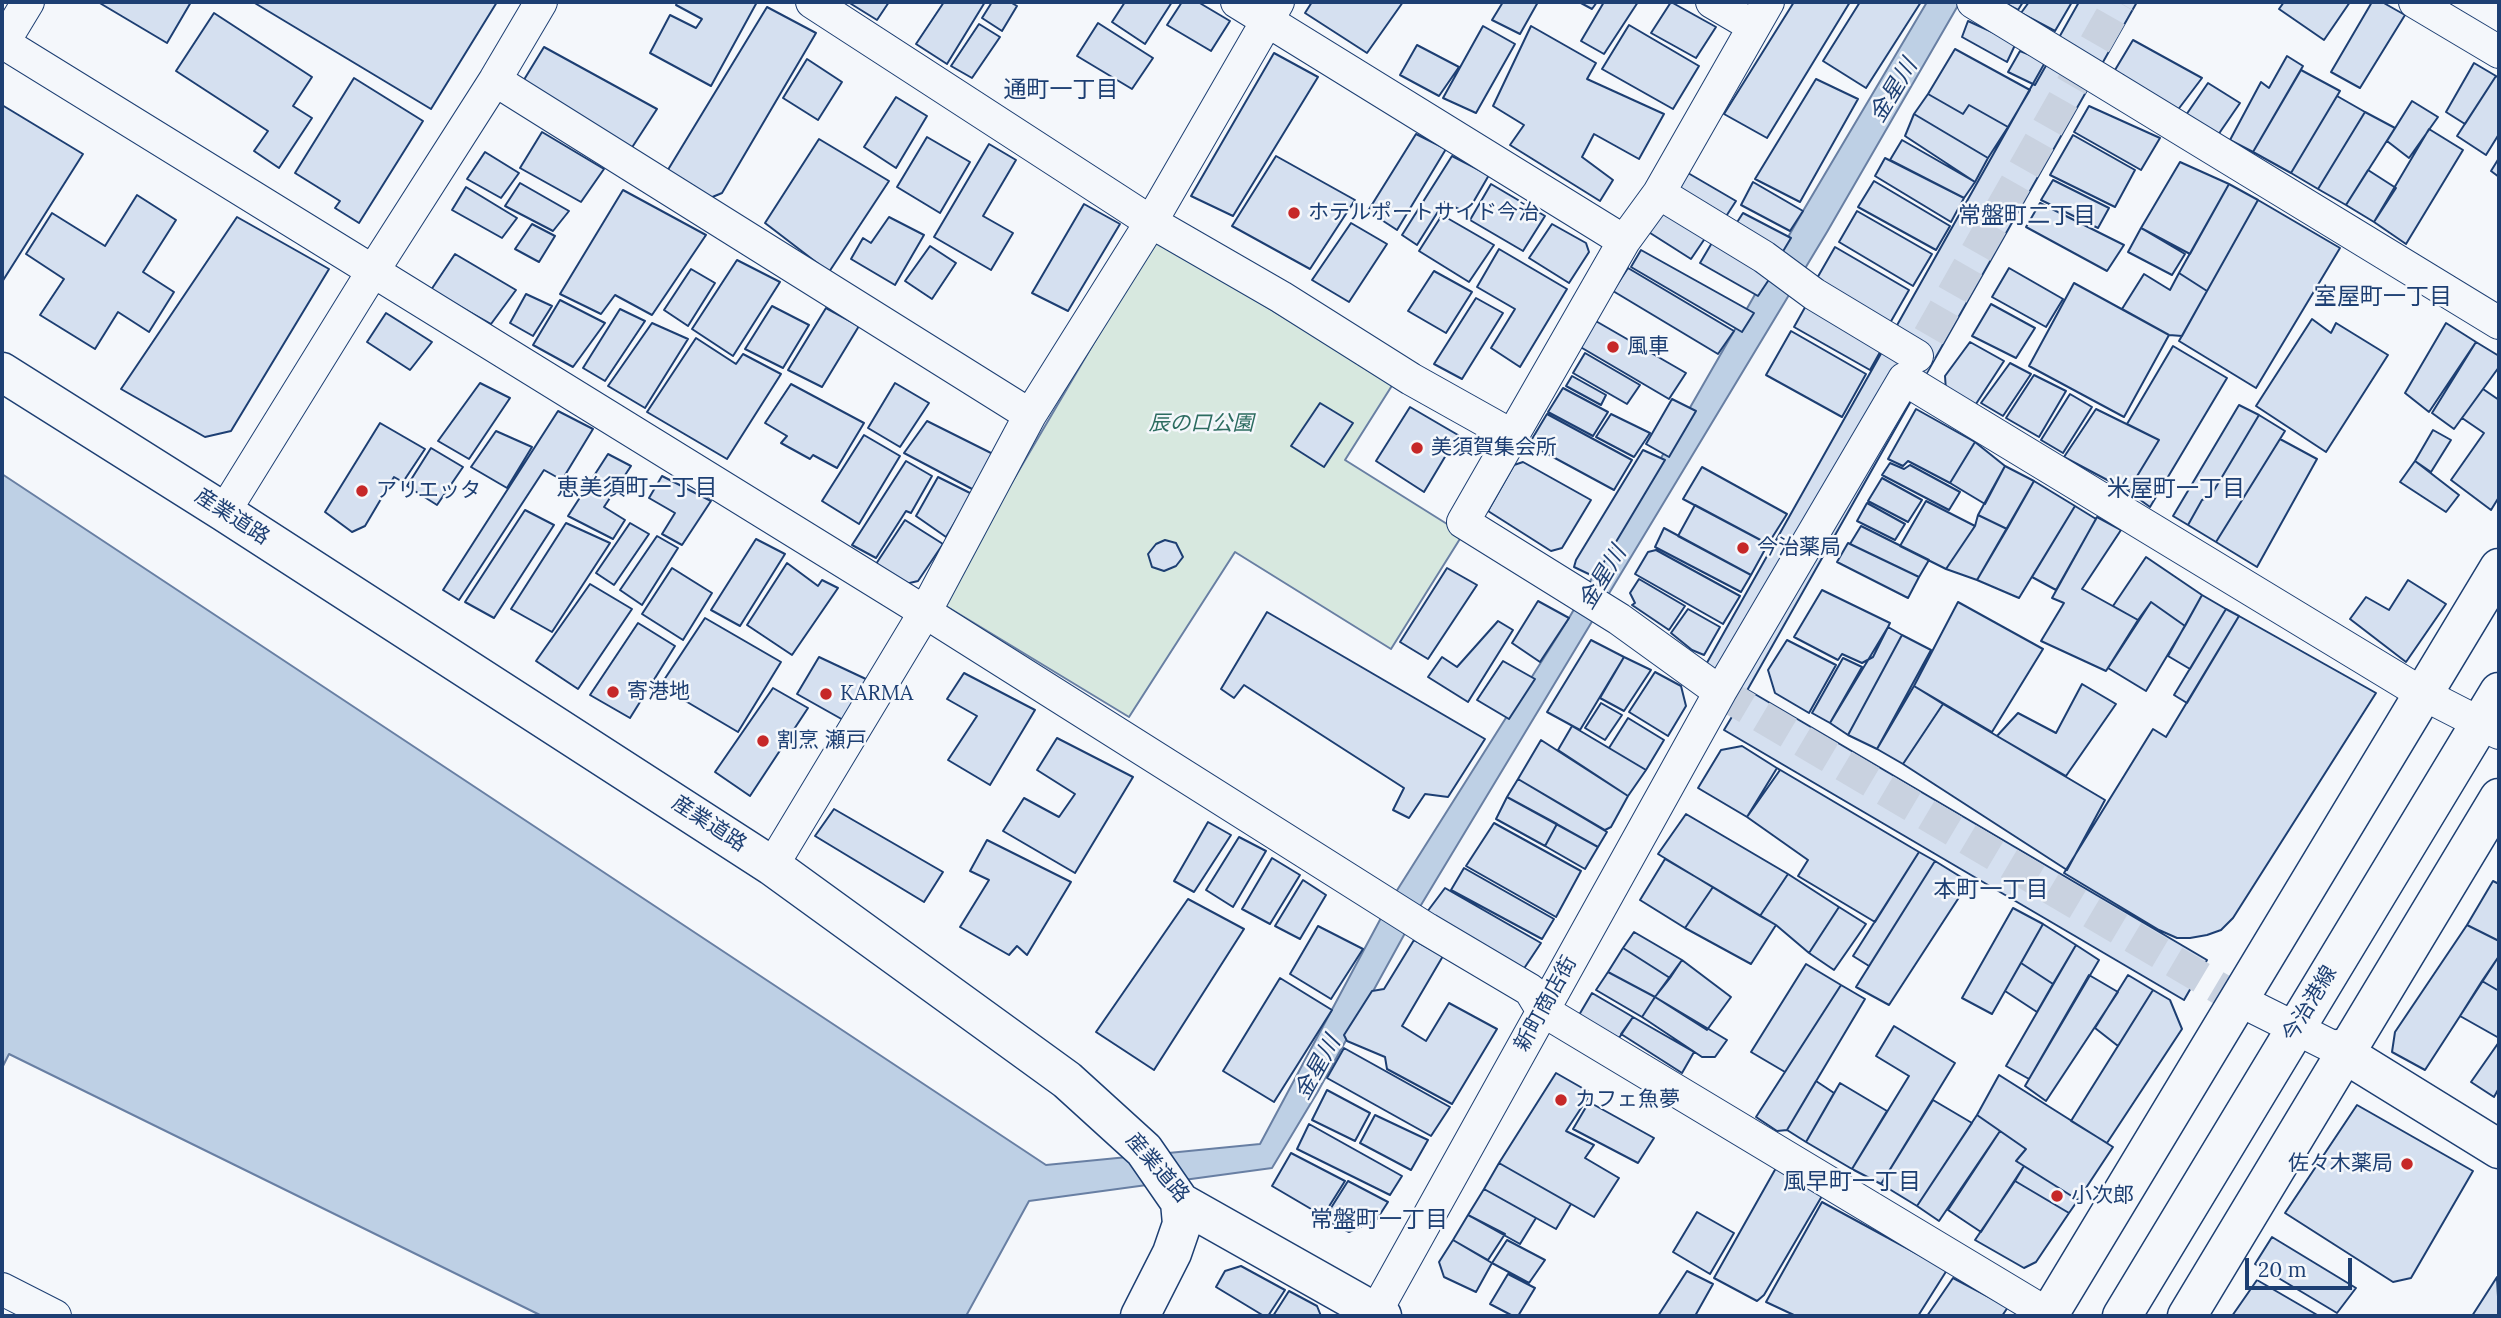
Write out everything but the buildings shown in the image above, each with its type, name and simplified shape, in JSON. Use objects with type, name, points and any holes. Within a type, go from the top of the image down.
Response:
[{"type":"main road","name":"産業道路","points":[[2,372],[772,866],[1067,1080],[1144,1150],[1180,1202],[1377,1315]]},
{"type":"main road","points":[[2049,1316],[2499,568]]},
{"type":"main road","name":"今治港線","points":[[2122,1316],[2296,1028],[2493,716]]},
{"type":"main road","points":[[2187,1316],[2341,1052],[2499,798]]},
{"type":"main road","points":[[2341,1052],[2499,1149]]},
{"type":"main road","points":[[1140,1316],[1172,1252],[1182,1224],[1180,1202]]},
{"type":"street","points":[[29,2],[2,43],[925,612],[1427,929],[1530,990],[1542,1010],[2049,1316]]},
{"type":"street","points":[[224,512],[495,80],[541,2]]},
{"type":"street","points":[[812,2],[1151,222],[1281,297],[1411,379],[1511,435]]},
{"type":"street","points":[[1237,2],[1273,11],[1624,241]]},
{"type":"street","points":[[1712,2],[1760,14],[1659,193],[1624,241],[1463,522],[1619,619],[1720,692]]},
{"type":"street","points":[[2415,2],[2499,52]]},
{"type":"street","points":[[1978,4],[2499,323]]},
{"type":"street","points":[[772,866],[925,612],[1030,415],[1151,222],[1273,11]]},
{"type":"street","points":[[495,80],[1030,415]]},
{"type":"street","points":[[1659,193],[1764,257],[1911,368],[2423,694],[2493,716]]},
{"type":"street","name":"新町商店街","points":[[1377,1315],[1542,1010],[1720,692],[1911,368]]},
{"type":"street","points":[[2239,1000],[2341,1052]]},
{"type":"street","points":[[2,1289],[55,1316]]},
{"type":"green space","name":"辰の口公園","points":[[1155,239],[1393,384],[1345,460],[1463,534],[1391,649],[1235,552],[1129,717],[941,603]]},
{"type":"water","name":"金星川","points":[[1927,2],[1960,2],[1827,232],[1415,915],[1317,1093],[1272,1168],[1029,1201],[966,1316],[542,1316],[9,1054],[2,1068],[2,474],[1046,1165],[1260,1144],[1389,903],[1569,618],[1803,211]]},
{"type":"tunnel","points":[[1905,378],[2119,2]]},
{"type":"tunnel","points":[[1720,692],[2239,1000]]},
{"type":"place","name":"ホテルポートサイド今治","points":[[1294,213]]},
{"type":"place","name":"風車","points":[[1613,347]]},
{"type":"place","name":"美須賀集会所","points":[[1417,448]]},
{"type":"place","name":"アリエッタ","points":[[362,491]]},
{"type":"place","name":"今治薬局","points":[[1743,548]]},
{"type":"place","name":"寄港地","points":[[613,692]]},
{"type":"place","name":"KARMA","points":[[826,694]]},
{"type":"place","name":"割烹 瀬戸","points":[[763,741]]},
{"type":"place","name":"カフェ魚夢","points":[[1561,1100]]},
{"type":"place","name":"佐々木薬局","points":[[2407,1164]]},
{"type":"place","name":"小次郎","points":[[2057,1196]]},
{"type":"district","name":"通町一丁目","points":[[1061,90]]},
{"type":"district","name":"常盤町二丁目","points":[[2027,216]]},
{"type":"district","name":"室屋町一丁目","points":[[2383,297]]},
{"type":"district","name":"恵美須町一丁目","points":[[637,488]]},
{"type":"district","name":"米屋町一丁目","points":[[2176,489]]},
{"type":"district","name":"本町一丁目","points":[[1991,890]]},
{"type":"district","name":"風早町一丁目","points":[[1852,1182]]},
{"type":"district","name":"常盤町一丁目","points":[[1379,1220]]}]
